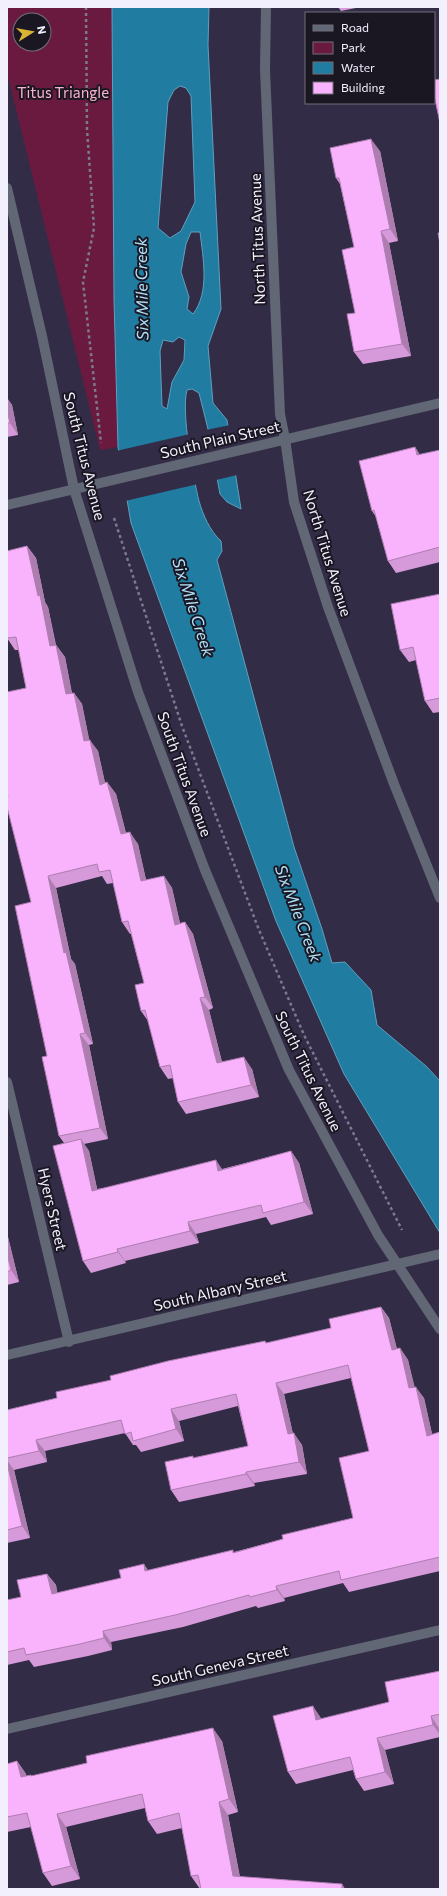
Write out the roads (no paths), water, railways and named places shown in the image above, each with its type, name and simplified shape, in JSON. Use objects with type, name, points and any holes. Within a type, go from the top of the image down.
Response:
[{"type":"street","name":"North Titus Avenue","points":[[266,7],[265,70],[280,414],[294,502],[328,606],[394,784],[440,898]]},
{"type":"street","name":"South Titus Avenue","points":[[7,188],[42,336],[74,489],[141,699],[205,870],[289,1070],[369,1219],[396,1264],[440,1329]]},
{"type":"street","name":"South Plain Street","points":[[7,505],[440,403]]},
{"type":"street","name":"Hyers Street","points":[[7,1082],[69,1342]]},
{"type":"street","name":"South Albany Street","points":[[7,1355],[69,1342],[436,1255]]},
{"type":"street","name":"South Geneva Street","points":[[7,1729],[440,1630]]},
{"type":"water","name":"Six Mile Creek","points":[[112,7],[209,7],[208,45],[221,309],[208,346],[213,403],[227,420],[241,509],[227,502],[220,494],[208,429],[199,393],[192,389],[187,390],[186,413],[188,445],[194,477],[199,501],[205,517],[210,528],[221,541],[222,551],[217,560],[294,847],[332,963],[345,962],[371,990],[377,1025],[426,1066],[440,1081],[440,1233],[344,1074],[276,921],[131,523],[118,447],[114,299]],"holes":[[[180,86],[186,88],[191,96],[195,202],[181,231],[170,238],[158,228],[168,102],[174,90]],[[191,232],[200,232],[204,274],[202,296],[193,314],[187,309],[189,297],[181,272],[186,244]],[[179,337],[185,340],[184,360],[172,382],[167,409],[162,406],[160,351],[163,340],[173,342]]]},
{"type":"park label","name":"Titus Triangle","points":[[63,92]]}]
